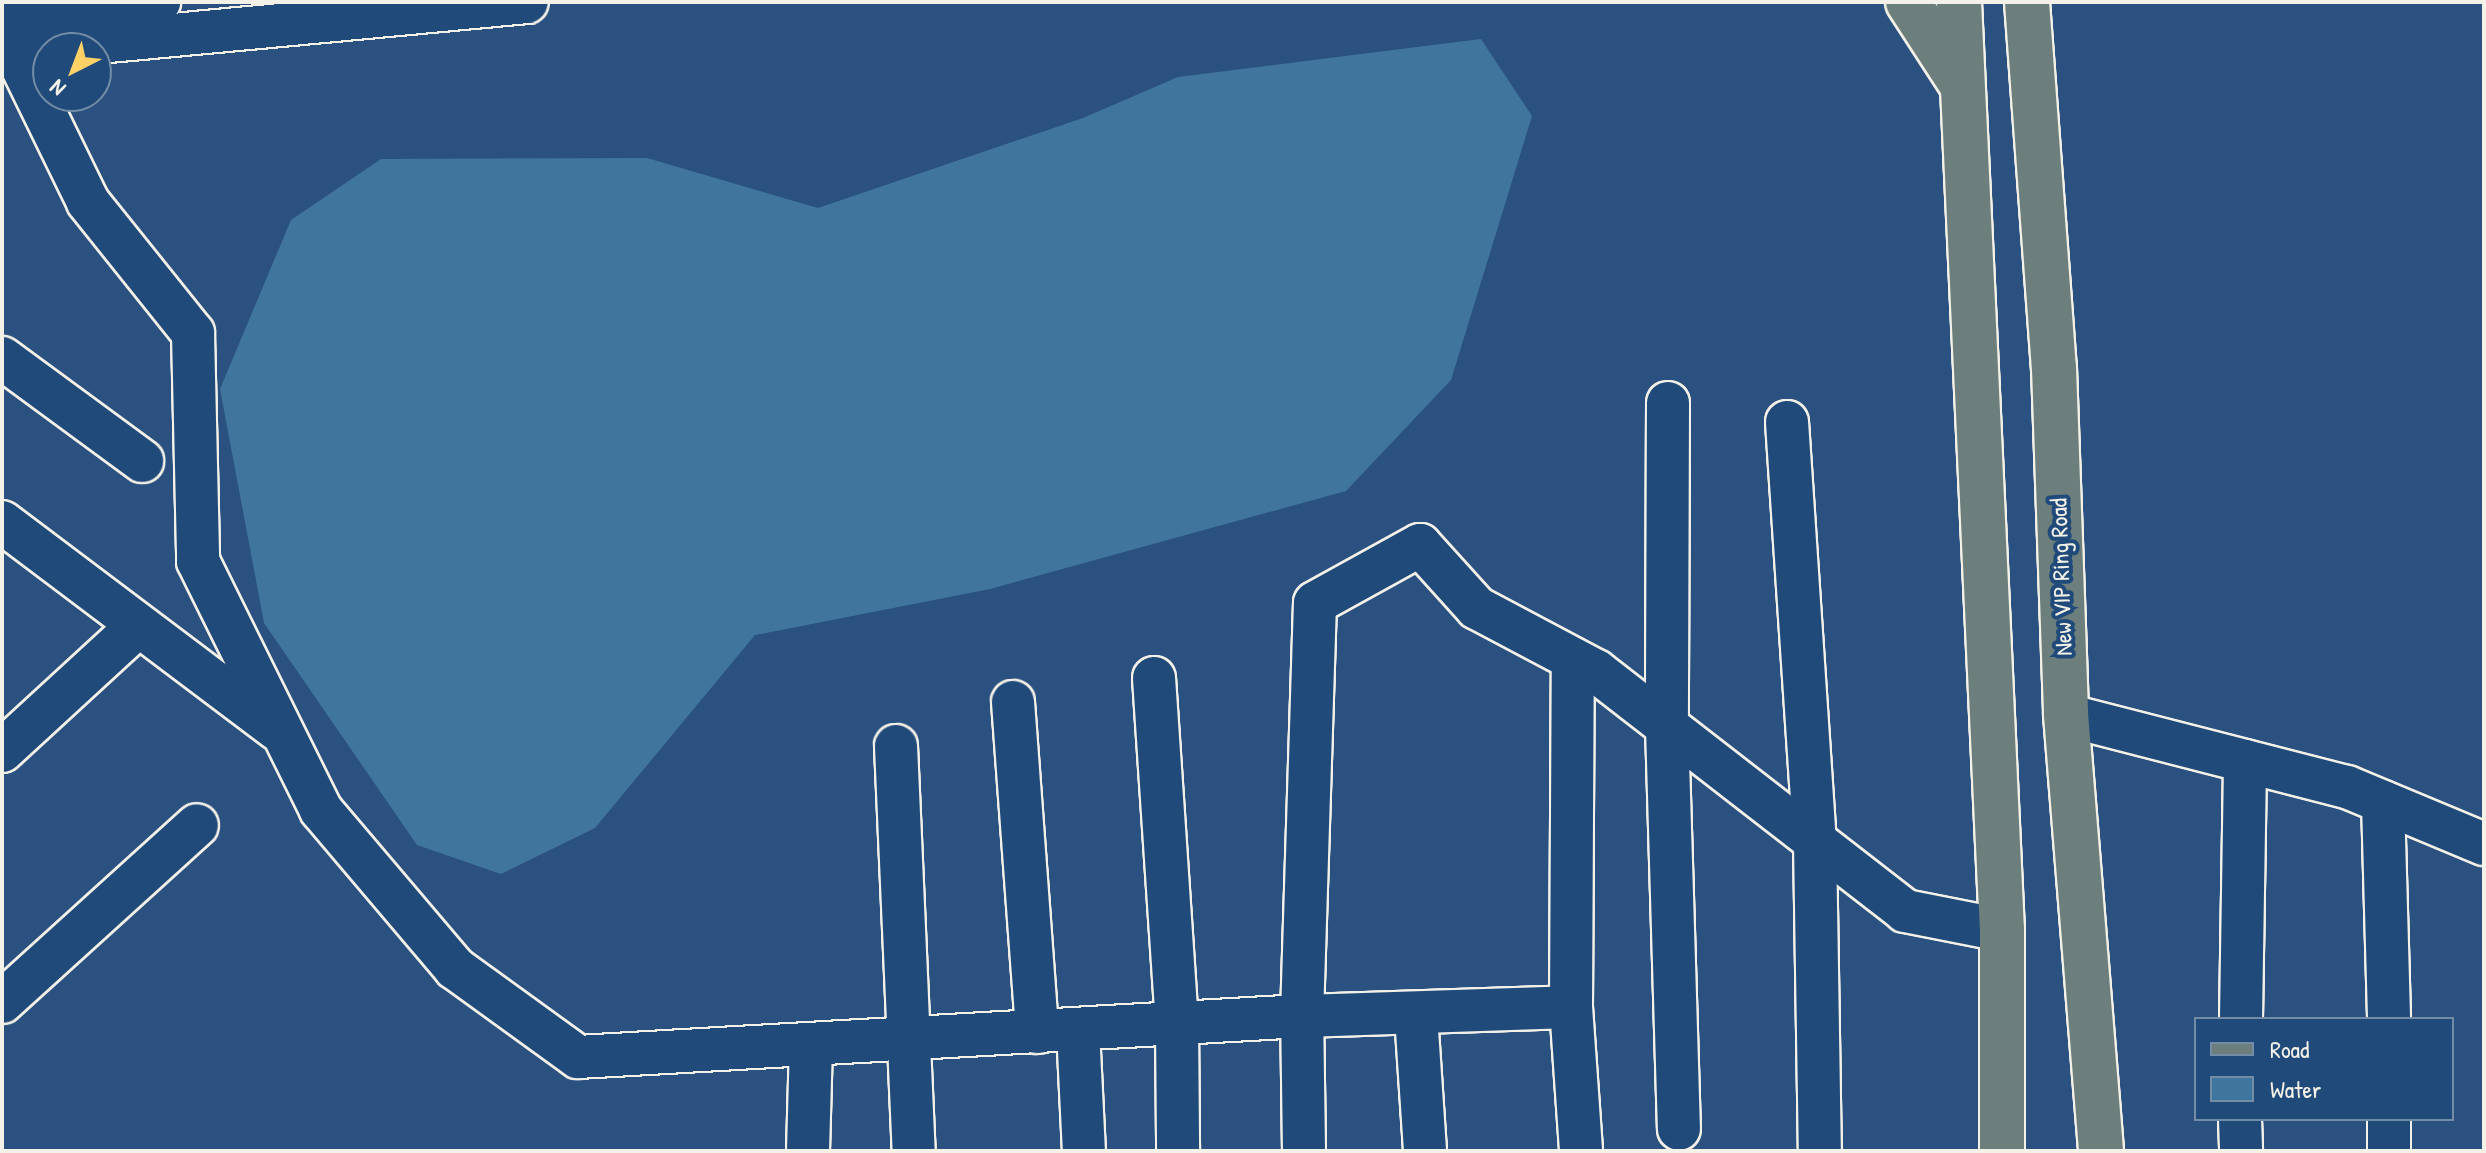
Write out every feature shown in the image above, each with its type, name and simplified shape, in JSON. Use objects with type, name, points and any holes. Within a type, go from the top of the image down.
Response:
[{"type":"main road","points":[[1908,2],[1964,87]]},
{"type":"main road","points":[[1959,2],[2002,930],[2002,1151]]},
{"type":"main road","name":"New VIP Ring Road","points":[[2027,2],[2054,368],[2066,715],[2101,1151]]},
{"type":"street","points":[[8,34],[527,2]]},
{"type":"street","points":[[8,34],[143,3]]},
{"type":"street","points":[[8,34],[88,202],[193,333],[198,561],[321,810],[455,968],[578,1057],[1302,1016],[1416,1015],[1571,1007]]},
{"type":"street","points":[[2,358],[142,461]]},
{"type":"street","points":[[1668,403],[1667,727],[1679,1129]]},
{"type":"street","points":[[1787,422],[1815,842],[1820,1151]]},
{"type":"street","points":[[2,522],[284,735]]},
{"type":"street","points":[[1304,1151],[1302,1016],[1315,603],[1420,545],[1477,608],[1573,660],[1667,727],[1905,911],[2002,930]]},
{"type":"street","points":[[2,751],[138,626]]},
{"type":"street","points":[[1573,660],[1571,1007],[1581,1151]]},
{"type":"street","points":[[1154,678],[1177,1024],[1178,1151]]},
{"type":"street","points":[[1013,702],[1037,1032]]},
{"type":"street","points":[[2066,715],[2245,761],[2383,802],[2484,844]]},
{"type":"street","points":[[896,746],[914,1151]]},
{"type":"street","points":[[2241,1017],[2245,761]]},
{"type":"street","points":[[2383,802],[2389,1017]]},
{"type":"street","points":[[2,1002],[197,825]]},
{"type":"street","points":[[1416,1015],[1425,1151]]},
{"type":"street","points":[[1078,1030],[1084,1151]]},
{"type":"street","points":[[808,1151],[811,1044]]},
{"type":"street","points":[[2240,1121],[2241,1151]]},
{"type":"street","points":[[2389,1121],[2389,1151]]},
{"type":"water","points":[[1481,39],[1532,116],[1451,380],[1346,491],[990,589],[755,635],[595,828],[501,874],[417,845],[264,623],[220,389],[291,220],[381,159],[647,158],[818,208],[1083,118],[1178,77]]}]
